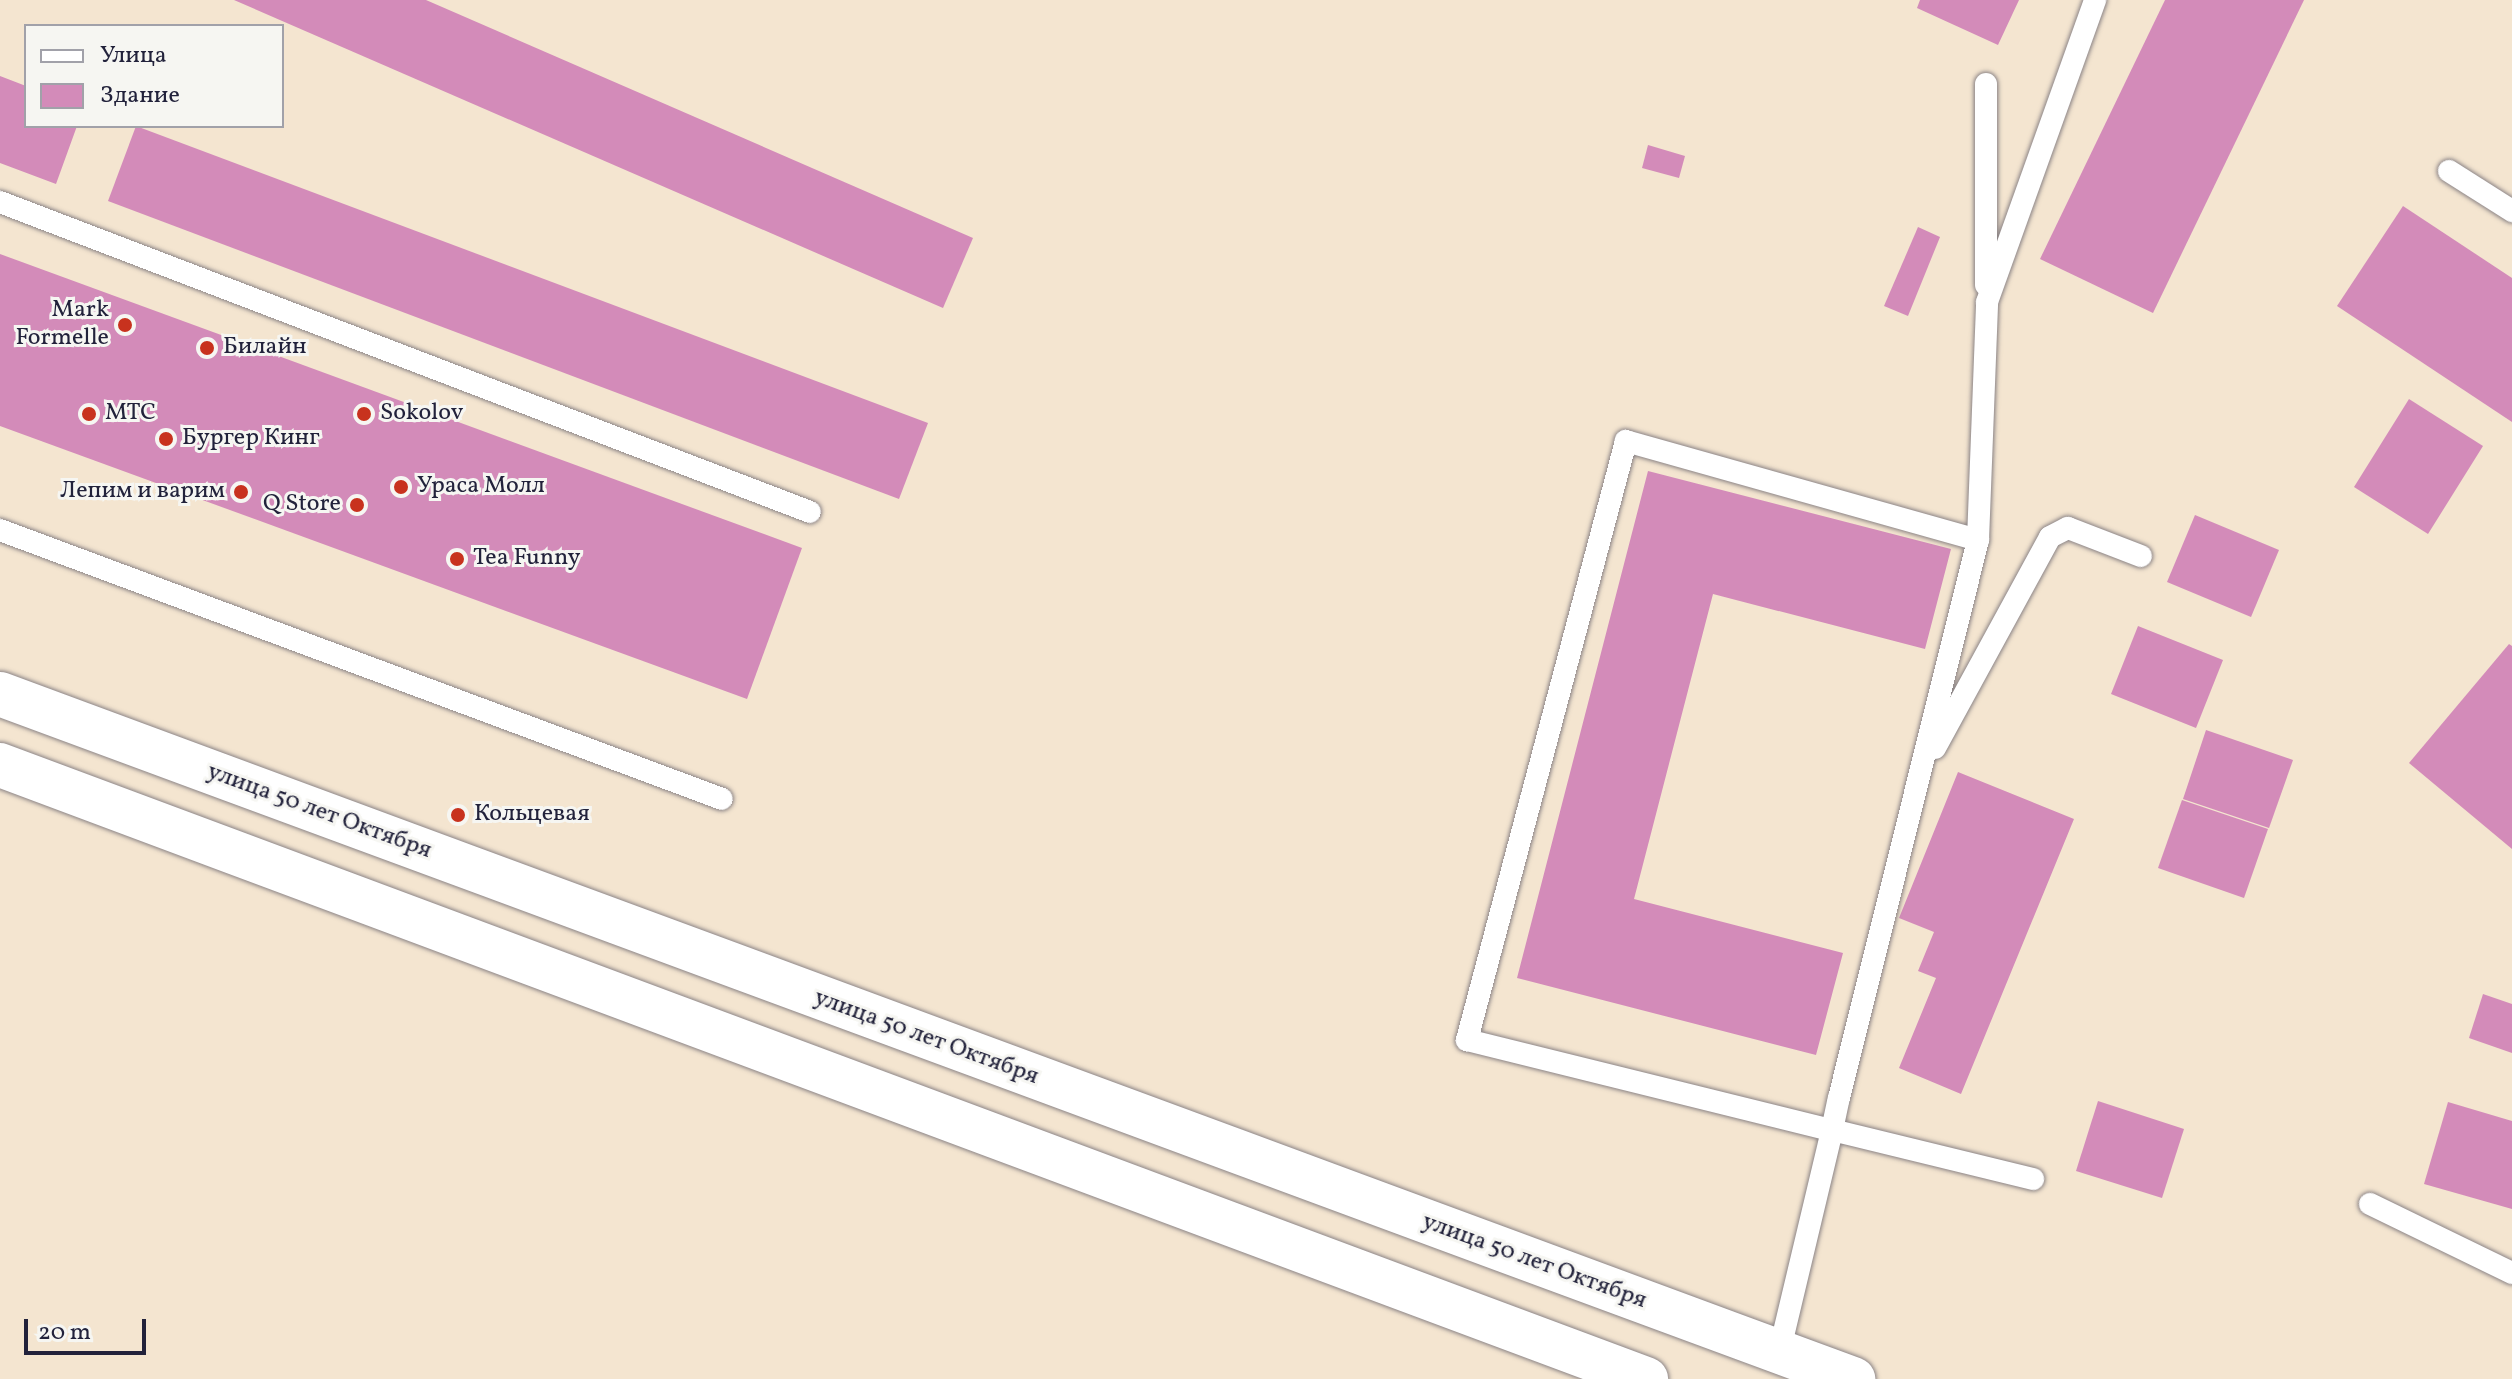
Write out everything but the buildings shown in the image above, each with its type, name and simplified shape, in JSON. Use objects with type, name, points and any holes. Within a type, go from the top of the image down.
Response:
[{"type":"main road","name":"улица 50 лет Октября","points":[[0,694],[1853,1379]]},
{"type":"main road","points":[[0,765],[1646,1379]]},
{"type":"lane","points":[[1987,302],[2095,0]]},
{"type":"lane","points":[[1779,1353],[1978,540],[1987,302],[1986,84]]},
{"type":"lane","points":[[2449,171],[2512,211]]},
{"type":"lane","points":[[0,202],[810,512]]},
{"type":"lane","points":[[1978,540],[1626,441],[1467,1040],[2033,1179]]},
{"type":"lane","points":[[1918,782],[2050,537],[2068,528],[2141,556]]},
{"type":"lane","points":[[0,530],[722,799]]},
{"type":"lane","points":[[2370,1204],[2512,1273]]},
{"type":"place","name":"Mark Formelle","points":[[125,325]]},
{"type":"place","name":"Билайн","points":[[207,348]]},
{"type":"place","name":"МТС","points":[[89,414]]},
{"type":"place","name":"Sokolov","points":[[364,414]]},
{"type":"place","name":"Бургер Кинг","points":[[166,439]]},
{"type":"place","name":"Ураса Молл","points":[[401,487]]},
{"type":"place","name":"Лепим и варим","points":[[241,492]]},
{"type":"place","name":"Q Store","points":[[357,505]]},
{"type":"place","name":"Tea Funny","points":[[457,559]]},
{"type":"place","name":"Кольцевая","points":[[458,815]]}]
